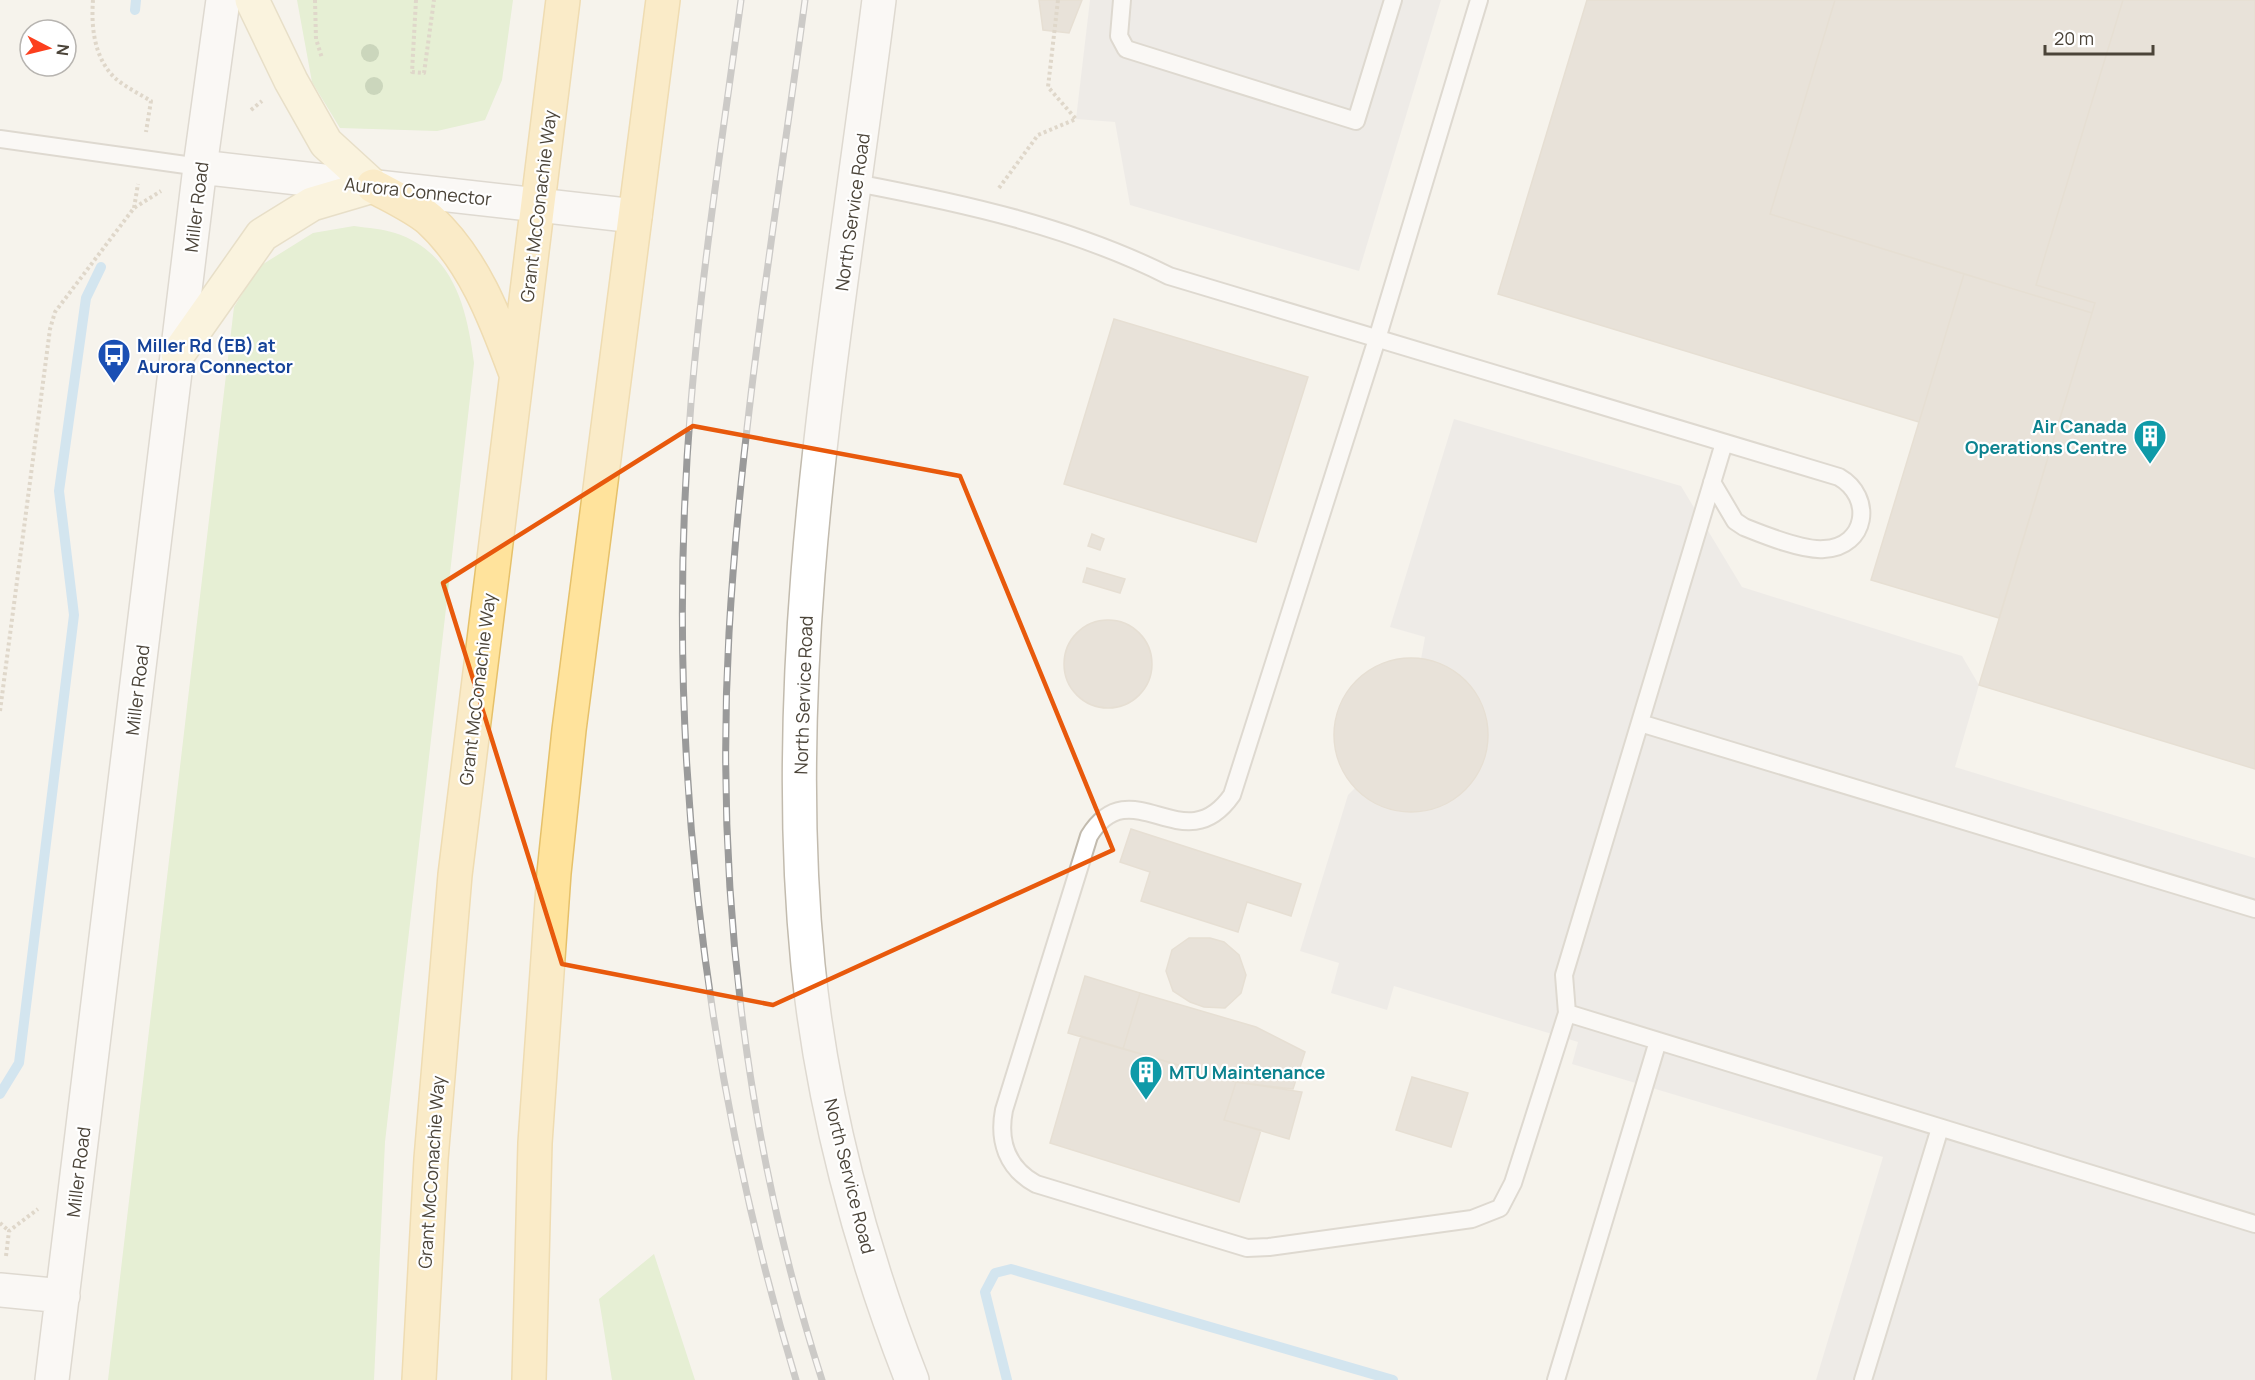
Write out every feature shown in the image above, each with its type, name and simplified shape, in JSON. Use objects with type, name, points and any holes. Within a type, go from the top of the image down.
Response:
[{"type":"main road","name":"Grant McConachie Way","points":[[419,1380],[432,1148],[451,910],[471,726],[563,0]]},
{"type":"main road","points":[[529,1380],[535,1143],[554,873],[569,730],[663,0]]},
{"type":"main road","points":[[373,186],[428,219],[457,253],[491,305],[517,375]]},
{"type":"street","name":"Miller Road","points":[[52,1380],[200,166],[223,0]]},
{"type":"street","points":[[252,0],[291,81],[326,143],[373,186]]},
{"type":"street","name":"North Service Road","points":[[879,0],[818,479],[803,632],[799,742],[801,853],[808,965],[819,1043],[835,1122],[875,1275],[912,1380]]},
{"type":"street","name":"Aurora Connector","points":[[200,166],[635,216]]},
{"type":"street","points":[[178,354],[262,235],[312,204],[373,186]]},
{"type":"street","points":[[0,1290],[63,1296]]},
{"type":"lane","points":[[1122,0],[1119,36],[1126,49],[1356,121],[1393,0]]},
{"type":"lane","points":[[1479,0],[1377,339],[1232,795],[1217,812],[1202,821],[1181,822],[1136,809],[1120,809],[1096,824],[1089,836],[1004,1110],[1002,1130],[1004,1146],[1016,1168],[1036,1184],[1247,1248],[1269,1247],[1472,1219],[1500,1208],[1507,1199],[1567,1013],[1564,975],[1724,443]]},
{"type":"lane","points":[[0,139],[200,166]]},
{"type":"lane","points":[[856,183],[993,212],[1128,256],[1169,276],[1839,477],[1854,488],[1860,498],[1860,521],[1857,531],[1842,545],[1815,549],[1744,527],[1735,521],[1712,482]]},
{"type":"lane","points":[[1640,723],[2255,909]]},
{"type":"lane","points":[[1567,1013],[2255,1224]]},
{"type":"lane","points":[[1556,1380],[1658,1041]]},
{"type":"lane","points":[[1863,1380],[1940,1128]]},
{"type":"path","points":[[93,0],[91,25],[99,53],[115,78],[151,101]]},
{"type":"path","points":[[315,0],[316,39],[323,62]]},
{"type":"path","points":[[416,0],[412,72],[424,73],[434,0]]},
{"type":"path","points":[[993,212],[1000,187],[1038,135],[1076,119],[1048,87],[1058,0]]},
{"type":"path","points":[[0,711],[50,329],[55,312],[134,208]]},
{"type":"path","points":[[0,1223],[9,1231]]},
{"type":"highlighted area","points":[[693,426],[960,476],[1113,850],[773,1005],[562,964],[443,583]]},
{"type":"green space","points":[[297,0],[513,0],[502,80],[485,120],[437,131],[340,128],[312,82]]},
{"type":"green space","points":[[354,226],[395,233],[415,242],[444,268],[461,303],[474,363],[385,1142],[374,1380],[108,1380],[234,307],[260,266],[313,233]]},
{"type":"green space","points":[[654,1254],[695,1380],[612,1380],[599,1299]]},
{"type":"shaded area","points":[[1090,0],[1441,0],[1359,271],[1130,205],[1115,122],[1076,119]]},
{"type":"shaded area","points":[[1454,419],[1681,486],[1742,587],[1962,656],[1979,685],[1955,767],[2255,858],[2255,1380],[1816,1380],[1883,1157],[1572,1064],[1578,1042],[1394,986],[1387,1010],[1331,993],[1339,963],[1300,951],[1348,795],[1355,788],[1372,801],[1391,809],[1425,810],[1441,806],[1457,796],[1472,781],[1482,764],[1487,743],[1487,721],[1481,702],[1471,686],[1453,670],[1421,659],[1425,637],[1390,627]]},
{"type":"building","points":[[1039,0],[1082,0],[1069,33],[1043,30]]},
{"type":"building","points":[[1587,0],[1835,0],[1770,214],[1964,274],[1919,422],[1498,294]]},
{"type":"building","points":[[1835,0],[2123,0],[2036,285],[2095,303],[2092,313],[1770,214]]},
{"type":"building","name":"Air Canada Operations Centre","points":[[2123,0],[2255,0],[2255,769],[1979,685],[2095,303],[2036,285]]},
{"type":"building","points":[[1964,274],[2092,313],[1999,618],[1871,580]]},
{"type":"building","points":[[1114,319],[1308,377],[1256,542],[1064,484]]},
{"type":"building","points":[[1092,534],[1104,539],[1100,550],[1088,546]]},
{"type":"building","points":[[1087,568],[1125,579],[1120,593],[1083,582]]},
{"type":"building","points":[[1108,620],[1125,624],[1139,633],[1148,647],[1152,664],[1148,681],[1139,695],[1125,704],[1108,708],[1091,704],[1077,695],[1068,681],[1064,664],[1068,647],[1077,633],[1091,624]]},
{"type":"building","points":[[1411,658],[1440,664],[1454,671],[1465,681],[1475,692],[1482,706],[1488,735],[1482,764],[1475,778],[1465,789],[1454,799],[1440,806],[1411,812],[1382,806],[1368,799],[1357,789],[1347,778],[1340,764],[1334,735],[1340,706],[1347,692],[1357,681],[1368,671],[1382,664]]},
{"type":"building","points":[[1131,829],[1301,884],[1291,916],[1247,902],[1238,932],[1141,901],[1150,872],[1120,862]]},
{"type":"building","points":[[1189,938],[1210,938],[1224,942],[1239,955],[1246,975],[1241,993],[1225,1008],[1204,1007],[1190,1002],[1173,991],[1166,971],[1172,950]]},
{"type":"building","points":[[1085,976],[1140,993],[1123,1049],[1068,1033]]},
{"type":"building","points":[[1140,993],[1256,1027],[1305,1052],[1293,1089],[1236,1082],[1123,1049]]},
{"type":"building","name":"MTU Maintenance","points":[[1081,1036],[1236,1082],[1224,1120],[1261,1130],[1239,1202],[1050,1143]]},
{"type":"building","points":[[1412,1077],[1468,1093],[1451,1147],[1396,1130]]},
{"type":"building","points":[[1236,1082],[1302,1092],[1289,1139],[1224,1120]]},
{"type":"waterway","points":[[135,10],[136,0]]},
{"type":"waterway","points":[[0,1094],[19,1063],[74,615],[59,491],[86,298],[101,267]]},
{"type":"waterway","points":[[1007,1380],[985,1292],[995,1273],[1011,1269],[1393,1380]]},
{"type":"railway","points":[[741,0],[707,251],[691,403],[684,526],[683,650],[687,773],[698,897],[714,1019],[736,1141],[763,1261],[796,1380]]},
{"type":"railway","points":[[805,0],[761,316],[742,474],[729,633],[726,727],[727,822],[732,917],[741,1011],[755,1105],[773,1198],[795,1290],[822,1380]]},
{"type":"place","name":"Miller Rd (EB) at Aurora Connector","points":[[114,384]]},
{"type":"place","name":"Air Canada Operations Centre","points":[[2150,465]]},
{"type":"place","name":"MTU Maintenance","points":[[1146,1101]]}]
